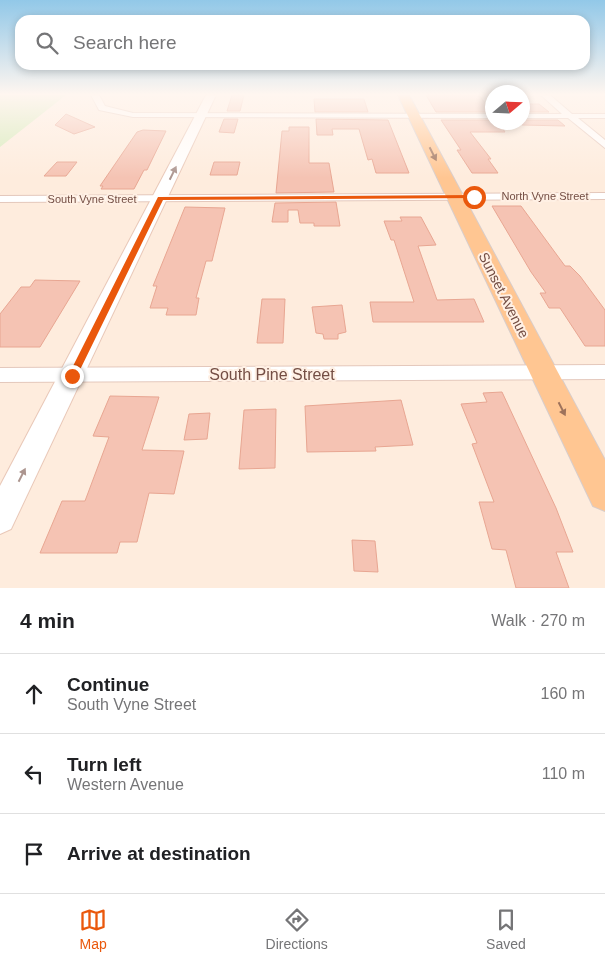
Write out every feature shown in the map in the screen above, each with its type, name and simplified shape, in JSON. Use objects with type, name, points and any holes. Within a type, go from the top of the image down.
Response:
[{"type":"main road","name":"Sunset Avenue","points":[[417,122],[605,494]]},
{"type":"street","points":[[0,518],[198,122]]},
{"type":"street","points":[[578,122],[605,145]]},
{"type":"street","name":"North Vyne Street","points":[[455,197],[605,196]]},
{"type":"street","name":"South Vyne Street","points":[[0,199],[455,197]]},
{"type":"street","name":"South Pine Street","points":[[0,375],[605,372]]},
{"type":"green space","points":[[0,122],[31,122],[0,147]]},
{"type":"building","points":[[58,122],[85,122],[95,127],[74,134],[55,125]]},
{"type":"building","points":[[223,122],[237,122],[234,133],[219,132]]},
{"type":"building","points":[[316,122],[389,122],[409,173],[376,173],[372,159],[368,160],[359,129],[332,129],[333,135],[317,135]]},
{"type":"building","points":[[443,122],[485,122],[485,130],[504,130],[505,132],[470,132],[491,159],[488,159],[498,173],[472,173],[457,150],[461,150]]},
{"type":"building","points":[[530,122],[561,122],[565,126],[530,125]]},
{"type":"building","points":[[289,127],[309,127],[309,163],[329,163],[334,192],[276,193],[282,131],[289,131]]},
{"type":"building","points":[[143,130],[166,131],[147,170],[144,170],[134,189],[101,189],[103,186],[100,186],[137,132]]},
{"type":"building","points":[[57,162],[77,162],[66,176],[44,176]]},
{"type":"building","points":[[214,162],[240,162],[237,175],[210,175]]},
{"type":"building","points":[[336,202],[340,226],[314,226],[314,223],[300,223],[298,210],[288,210],[288,222],[272,222],[275,203]]},
{"type":"building","points":[[492,206],[521,206],[565,266],[570,266],[580,276],[605,310],[605,346],[585,346],[560,308],[549,308],[540,293],[546,293],[531,272]]},
{"type":"building","points":[[185,207],[225,208],[212,261],[206,261],[196,298],[199,298],[196,315],[166,315],[168,308],[150,308],[157,286],[153,286]]},
{"type":"building","points":[[400,217],[421,217],[436,245],[418,246],[437,300],[474,299],[484,322],[373,322],[370,302],[414,302],[394,240],[391,240],[384,221],[402,221]]},
{"type":"building","points":[[35,280],[80,281],[40,347],[0,347],[0,314],[21,287],[30,287]]},
{"type":"building","points":[[262,299],[285,299],[283,343],[257,343]]},
{"type":"building","points":[[342,305],[346,332],[338,334],[338,339],[324,339],[323,334],[316,333],[312,307]]},
{"type":"building","points":[[502,392],[556,508],[573,552],[556,552],[569,588],[516,588],[506,550],[492,549],[479,502],[494,502],[472,444],[477,443],[461,404],[487,402],[483,393]]},
{"type":"building","points":[[110,396],[159,397],[142,450],[184,451],[174,494],[149,493],[137,542],[120,542],[117,553],[40,553],[62,501],[85,501],[109,437],[93,436]]},
{"type":"building","points":[[401,400],[413,445],[375,447],[376,451],[307,452],[305,406]]},
{"type":"building","points":[[276,409],[275,468],[239,469],[244,410]]},
{"type":"building","points":[[210,413],[207,439],[184,440],[189,414]]},
{"type":"building","points":[[352,540],[375,541],[378,572],[354,571]]},
{"type":"route","points":[[72,376],[160,198],[474,197]]}]
